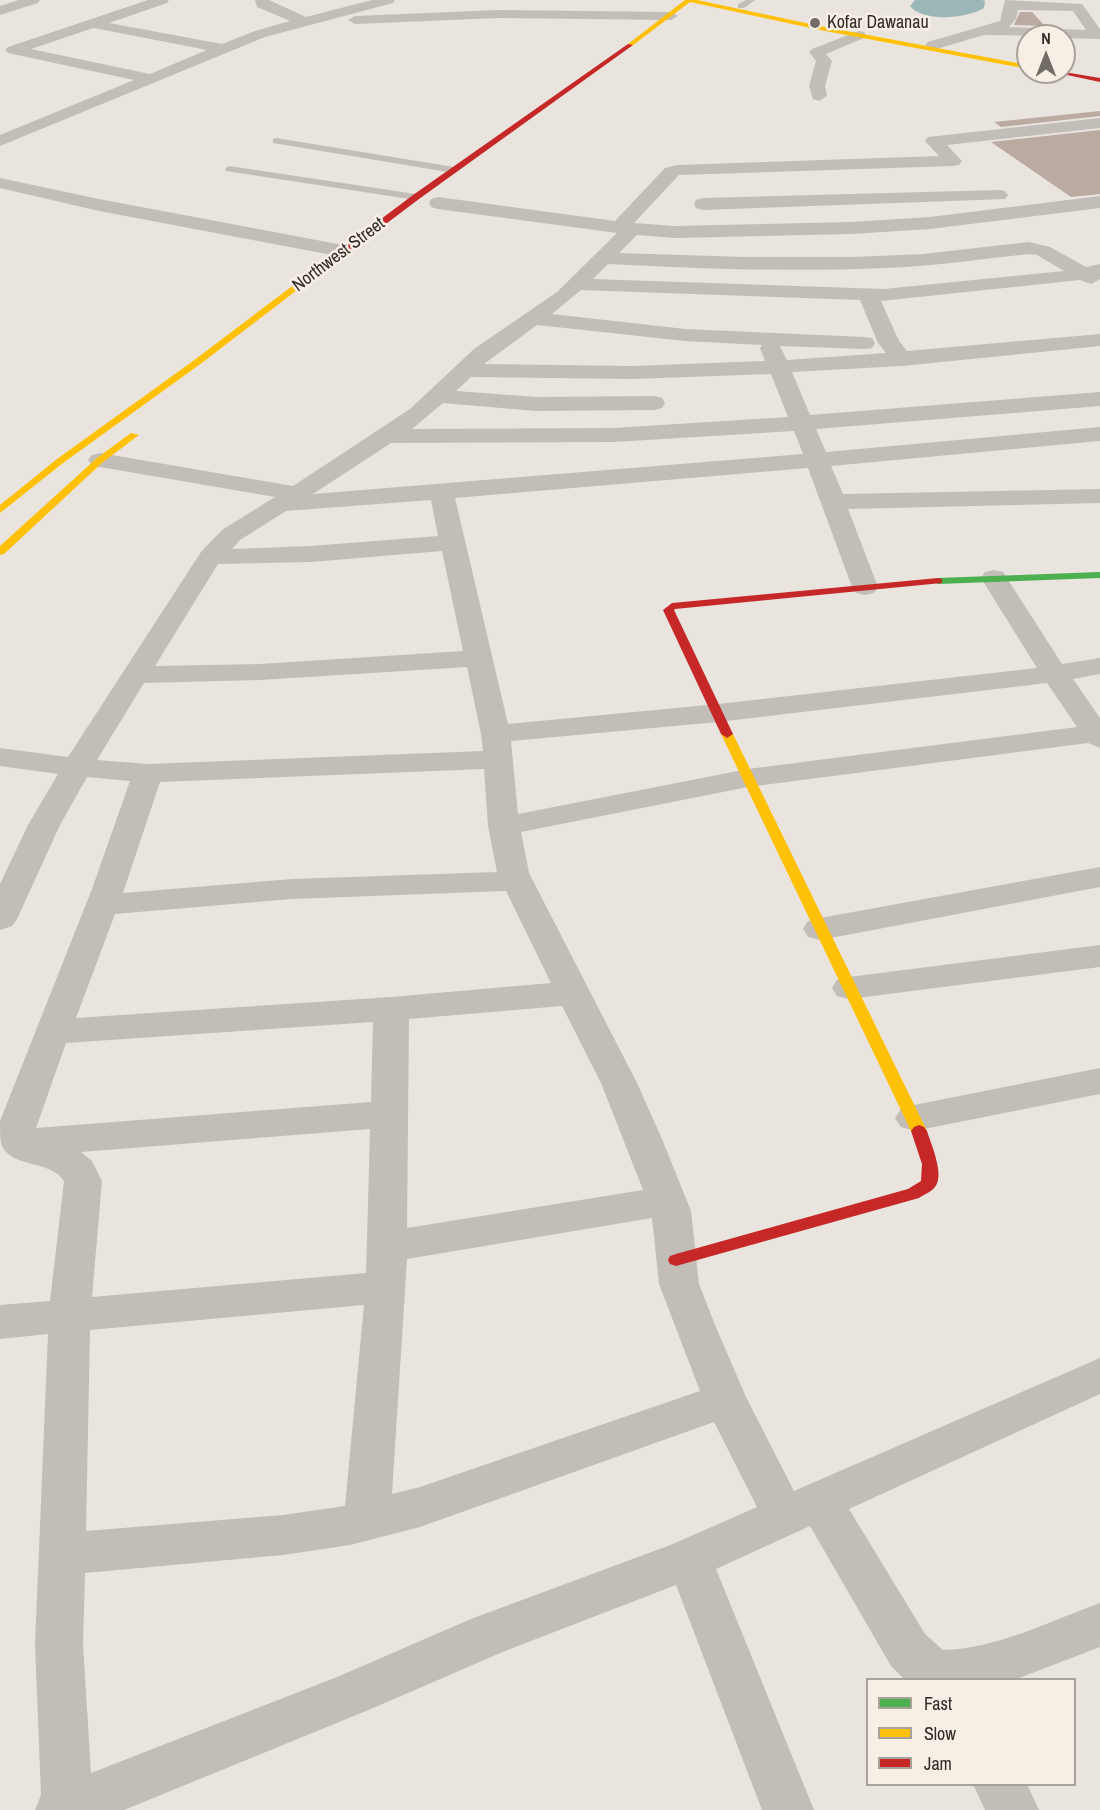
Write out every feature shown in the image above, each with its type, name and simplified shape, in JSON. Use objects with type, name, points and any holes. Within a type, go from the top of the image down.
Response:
[{"type":"main road","points":[[689,0],[746,3],[1016,62]]},
{"type":"main road","name":"Northwest Street","points":[[598,85],[671,26],[689,0]]},
{"type":"main road","points":[[710,1],[859,35],[1016,62]]},
{"type":"main road","name":"Northwest Street","points":[[0,510],[52,467],[196,363],[416,197],[710,1]]},
{"type":"main road","points":[[1076,71],[1100,75]]},
{"type":"main road","points":[[1076,76],[1100,80]]},
{"type":"main road","points":[[0,552],[100,460],[145,426]]},
{"type":"main road","points":[[676,1260],[913,1194],[929,1184],[930,1164],[914,1119],[820,929],[668,610],[672,606],[865,587],[994,578],[1100,575]]},
{"type":"street","points":[[0,10],[33,0]]},
{"type":"street","points":[[6,49],[92,24],[162,0]]},
{"type":"street","points":[[262,0],[262,4],[309,21],[396,20],[482,14],[671,26]]},
{"type":"street","points":[[0,141],[261,34],[388,0]]},
{"type":"street","points":[[482,14],[519,0]]},
{"type":"street","points":[[933,45],[1005,24],[1009,19],[1012,3],[1077,7],[1098,35]]},
{"type":"street","points":[[92,24],[224,49]]},
{"type":"street","points":[[986,31],[1098,35]]},
{"type":"street","points":[[819,96],[817,86],[824,61],[818,52],[859,35]]},
{"type":"street","points":[[6,49],[152,79]]},
{"type":"street","points":[[1024,213],[964,169],[934,141],[961,136],[1100,123]]},
{"type":"street","points":[[0,919],[44,825],[77,767],[210,557],[231,535],[418,414],[502,339],[554,304],[603,258],[671,172],[781,166],[964,169]]},
{"type":"street","points":[[781,166],[805,229]]},
{"type":"street","points":[[0,183],[99,205],[343,251]]},
{"type":"street","points":[[703,204],[999,195]]},
{"type":"street","points":[[440,201],[626,228],[675,232],[930,224],[1100,202]]},
{"type":"street","points":[[603,258],[680,262],[847,263],[907,261],[1029,248],[1043,251],[1095,276]]},
{"type":"street","points":[[576,284],[868,295],[934,292],[1095,276]]},
{"type":"street","points":[[868,295],[896,351]]},
{"type":"street","points":[[534,318],[685,335],[896,351]]},
{"type":"street","points":[[768,340],[803,423],[865,587]]},
{"type":"street","points":[[465,370],[646,372],[780,367],[896,351],[1100,340]]},
{"type":"street","points":[[646,372],[661,433]]},
{"type":"street","points":[[436,396],[536,404],[654,403]]},
{"type":"street","points":[[387,436],[661,433],[1100,399]]},
{"type":"street","points":[[100,460],[289,499],[441,491],[645,476],[1100,435]]},
{"type":"street","points":[[441,491],[480,658],[497,746],[504,826],[517,881],[619,1083],[667,1201],[671,1211],[679,1284],[725,1400],[908,1650],[931,1674],[966,1672],[1100,1625]]},
{"type":"street","points":[[833,502],[1100,496]]},
{"type":"street","points":[[210,557],[311,554],[453,542]]},
{"type":"street","points":[[504,826],[748,778],[1099,735],[1054,674],[994,578]]},
{"type":"street","points":[[135,675],[260,672],[480,658]]},
{"type":"street","points":[[0,757],[148,773],[358,766],[718,713],[1054,674],[1100,666]]},
{"type":"street","points":[[148,773],[102,905],[17,1125],[19,1143],[28,1149],[65,1159],[79,1168],[84,1181],[70,1316],[59,1644],[66,1809],[354,1693],[489,1635],[689,1559],[1100,1375]]},
{"type":"street","points":[[820,929],[1100,877]]},
{"type":"street","points":[[102,905],[292,888],[517,881]]},
{"type":"street","points":[[849,988],[1100,956]]},
{"type":"street","points":[[53,1032],[391,1010],[573,993]]},
{"type":"street","points":[[367,1520],[386,1287],[391,1010]]},
{"type":"street","points":[[914,1119],[1100,1081]]},
{"type":"street","points":[[19,1143],[389,1114]]},
{"type":"street","points":[[386,1247],[667,1201]]},
{"type":"street","points":[[0,1322],[386,1287]]},
{"type":"street","points":[[62,1554],[283,1535],[367,1520],[420,1507],[725,1400]]},
{"type":"street","points":[[689,1559],[788,1810]]},
{"type":"street","points":[[999,1786],[1013,1810]]},
{"type":"lane","points":[[276,141],[454,170]]},
{"type":"lane","points":[[229,169],[416,197]]},
{"type":"water","points":[[915,0],[985,1],[984,8],[968,14],[935,17],[925,15],[910,6]]},
{"type":"building","points":[[1020,12],[1032,12],[1043,24],[1016,24],[1014,25]]},
{"type":"building","points":[[1100,111],[1100,116],[1001,127],[994,122]]},
{"type":"building","points":[[1100,130],[1100,194],[1071,197],[991,142]]},
{"type":"traffic: fast","points":[[938,581],[1100,575]]},
{"type":"traffic: slow","points":[[630,45],[689,0],[820,28],[1016,65]]},
{"type":"traffic: slow","points":[[0,510],[60,461],[196,363],[339,255]]},
{"type":"traffic: slow","points":[[0,552],[100,460],[134,435]]},
{"type":"traffic: slow","points":[[727,734],[919,1131]]},
{"type":"traffic: jam","points":[[339,255],[416,197],[630,45]]},
{"type":"traffic: jam","points":[[1076,76],[1100,80]]},
{"type":"traffic: jam","points":[[727,734],[668,610],[672,606],[938,581]]},
{"type":"traffic: jam","points":[[676,1260],[913,1194],[929,1184],[930,1164],[919,1131]]},
{"type":"place","name":"Kofar Dawanau","points":[[815,23]]}]
